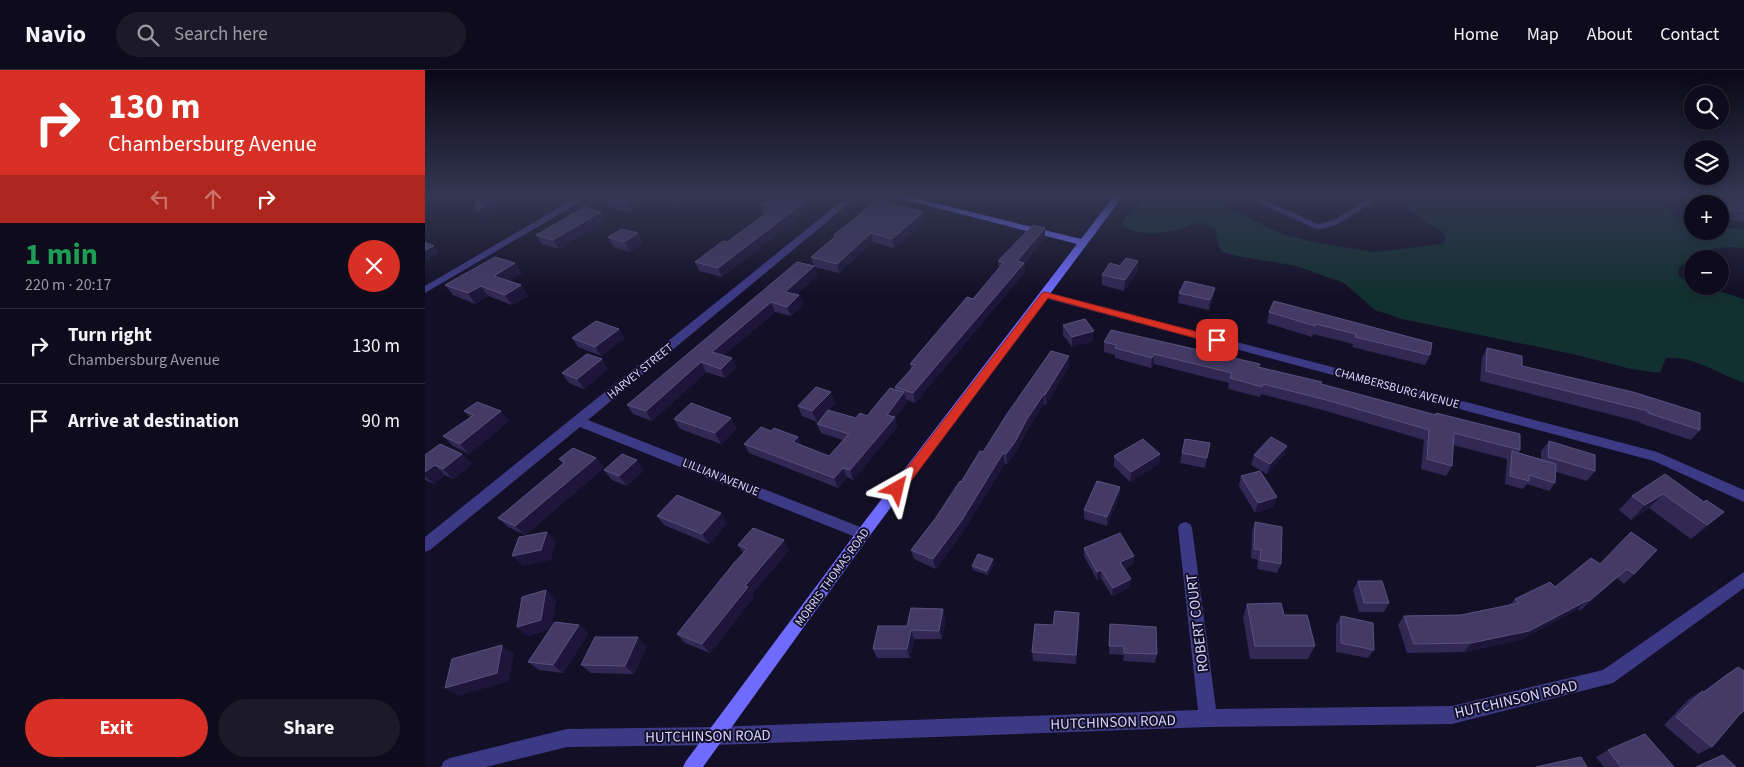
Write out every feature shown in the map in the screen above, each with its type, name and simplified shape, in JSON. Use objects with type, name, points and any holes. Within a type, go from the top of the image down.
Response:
[{"type":"main road","points":[[1029,229],[1084,242]]},
{"type":"main road","name":"MORRIS THOMAS ROAD","points":[[692,767],[863,534],[1094,229]]},
{"type":"street","points":[[425,290],[530,229]]},
{"type":"street","name":"HARVEY STREET","points":[[425,546],[814,229]]},
{"type":"street","name":"CHAMBERSBURG AVENUE","points":[[1045,295],[1657,457],[1744,496]]},
{"type":"street","name":"LILLIAN AVENUE","points":[[579,421],[863,534]]},
{"type":"street","name":"ROBERT COURT","points":[[1185,528],[1208,718]]},
{"type":"street","name":"HUTCHINSON ROAD","points":[[450,767],[567,738],[715,736],[1208,718],[1452,715],[1607,677],[1744,579]]},
{"type":"green space","points":[[1128,229],[1182,229],[1156,233],[1138,232]]},
{"type":"green space","points":[[1214,229],[1271,229],[1285,235],[1322,244],[1375,252],[1442,244],[1446,239],[1443,232],[1438,229],[1684,229],[1684,240],[1729,240],[1729,229],[1744,230],[1744,248],[1725,247],[1709,250],[1684,250],[1684,264],[1679,268],[1678,274],[1684,280],[1684,295],[1729,294],[1744,299],[1744,383],[1706,366],[1677,358],[1666,358],[1660,373],[1631,369],[1577,355],[1402,319],[1375,310],[1344,283],[1296,266],[1222,252]]},
{"type":"building","points":[[547,229],[573,229],[553,240],[536,235]]},
{"type":"building","points":[[622,229],[638,233],[624,242],[608,237]]},
{"type":"building","points":[[746,229],[770,229],[718,268],[695,262],[723,241],[727,242]]},
{"type":"building","points":[[842,229],[904,229],[892,239],[871,233],[837,264],[811,257],[836,236],[834,235]]},
{"type":"building","points":[[1030,229],[1045,229],[1017,261],[1024,263],[913,393],[895,387],[915,365],[910,364],[967,297],[973,299],[1004,262],[998,261]]},
{"type":"building","points":[[425,242],[434,246],[425,250]]},
{"type":"building","points":[[495,257],[515,263],[494,276],[521,285],[505,295],[481,286],[468,293],[445,285]]},
{"type":"building","points":[[1126,258],[1138,261],[1125,280],[1102,275],[1110,263],[1120,266]]},
{"type":"building","points":[[797,262],[814,266],[785,292],[799,295],[787,307],[771,302],[712,352],[732,358],[721,369],[701,362],[646,411],[627,405]]},
{"type":"building","points":[[1185,281],[1215,288],[1210,300],[1179,293]]},
{"type":"building","points":[[1274,301],[1432,343],[1430,355],[1355,337],[1356,334],[1316,324],[1315,326],[1269,312]]},
{"type":"building","points":[[1085,319],[1094,331],[1072,337],[1063,325]]},
{"type":"building","points":[[596,321],[619,329],[595,347],[572,338]]},
{"type":"building","points":[[1111,330],[1260,364],[1258,367],[1322,382],[1321,384],[1436,415],[1436,413],[1520,434],[1520,450],[1454,433],[1452,466],[1427,459],[1429,430],[1330,401],[1263,384],[1262,387],[1230,378],[1232,373],[1154,354],[1152,358],[1115,348],[1117,345],[1104,342]]},
{"type":"building","points":[[1487,348],[1522,356],[1522,366],[1633,392],[1700,413],[1700,430],[1648,413],[1648,411],[1486,371]]},
{"type":"building","points":[[1051,351],[1069,356],[1045,395],[1027,419],[1015,442],[1006,454],[1003,453],[962,520],[933,559],[911,550],[961,482],[980,451],[983,452]]},
{"type":"building","points":[[587,354],[602,359],[577,379],[562,373]]},
{"type":"building","points":[[816,387],[831,392],[812,411],[798,406]]},
{"type":"building","points":[[890,388],[904,392],[887,415],[895,417],[850,470],[843,468],[834,478],[744,444],[761,427],[771,431],[774,428],[798,437],[793,442],[829,456],[849,434],[817,424],[828,410],[856,418],[860,413],[867,416]]},
{"type":"building","points":[[477,402],[501,411],[460,444],[443,436],[474,415],[464,411]]},
{"type":"building","points":[[691,403],[731,418],[715,433],[674,419]]},
{"type":"building","points":[[1271,437],[1287,446],[1270,464],[1254,455]]},
{"type":"building","points":[[1143,439],[1160,454],[1131,472],[1114,456]]},
{"type":"building","points":[[1185,439],[1210,443],[1207,458],[1182,453]]},
{"type":"building","points":[[1549,441],[1595,455],[1595,471],[1548,457]]},
{"type":"building","points":[[440,444],[462,454],[443,469],[435,465],[425,472],[425,455]]},
{"type":"building","points":[[573,448],[596,458],[515,526],[498,518],[565,462],[559,459]]},
{"type":"building","points":[[1512,451],[1556,464],[1555,483],[1529,475],[1529,481],[1510,476]]},
{"type":"building","points":[[622,454],[637,460],[619,476],[604,470]]},
{"type":"building","points":[[1260,471],[1277,497],[1258,503],[1241,476]]},
{"type":"building","points":[[1665,474],[1704,502],[1706,500],[1724,512],[1707,525],[1663,494],[1645,505],[1632,496]]},
{"type":"building","points":[[1097,481],[1120,487],[1107,517],[1084,510]]},
{"type":"building","points":[[677,495],[721,513],[702,534],[657,516]]},
{"type":"building","points":[[1255,522],[1282,527],[1281,564],[1260,560],[1261,550],[1254,549]]},
{"type":"building","points":[[753,528],[784,540],[745,586],[748,587],[702,644],[677,634],[747,549],[738,545]]},
{"type":"building","points":[[547,532],[541,550],[512,556],[519,537]]},
{"type":"building","points":[[1631,532],[1657,550],[1634,574],[1627,569],[1589,601],[1529,631],[1471,643],[1414,644],[1404,616],[1461,615],[1519,603],[1515,599],[1550,582],[1555,587],[1591,558],[1600,564]]},
{"type":"building","points":[[1120,533],[1134,556],[1120,562],[1131,579],[1113,588],[1101,570],[1097,572],[1084,548]]},
{"type":"building","points":[[978,554],[993,559],[987,571],[972,566]]},
{"type":"building","points":[[1358,581],[1382,581],[1389,603],[1364,603]]},
{"type":"building","points":[[546,590],[541,620],[517,627],[522,597]]},
{"type":"building","points":[[1281,603],[1284,615],[1307,615],[1315,646],[1255,646],[1247,604]]},
{"type":"building","points":[[911,608],[943,609],[939,631],[911,630],[907,649],[873,649],[878,626],[907,626]]},
{"type":"building","points":[[1055,611],[1079,613],[1076,655],[1032,652],[1035,624],[1053,625]]},
{"type":"building","points":[[1341,616],[1373,623],[1374,650],[1341,643]]},
{"type":"building","points":[[555,622],[579,625],[553,665],[528,662]]},
{"type":"building","points":[[1110,624],[1156,627],[1157,654],[1124,653],[1124,646],[1109,646]]},
{"type":"building","points":[[595,637],[638,637],[625,666],[581,665]]},
{"type":"building","points":[[502,645],[497,673],[445,688],[452,659]]},
{"type":"building","points":[[1738,667],[1744,671],[1744,711],[1712,747],[1676,717],[1702,691],[1704,692]]},
{"type":"building","points":[[1645,734],[1674,767],[1621,767],[1608,750]]},
{"type":"building","points":[[1723,755],[1736,767],[1696,767]]},
{"type":"building","points":[[1581,757],[1587,767],[1536,767]]},
{"type":"route","points":[[897,489],[1045,295],[1217,340]]}]
